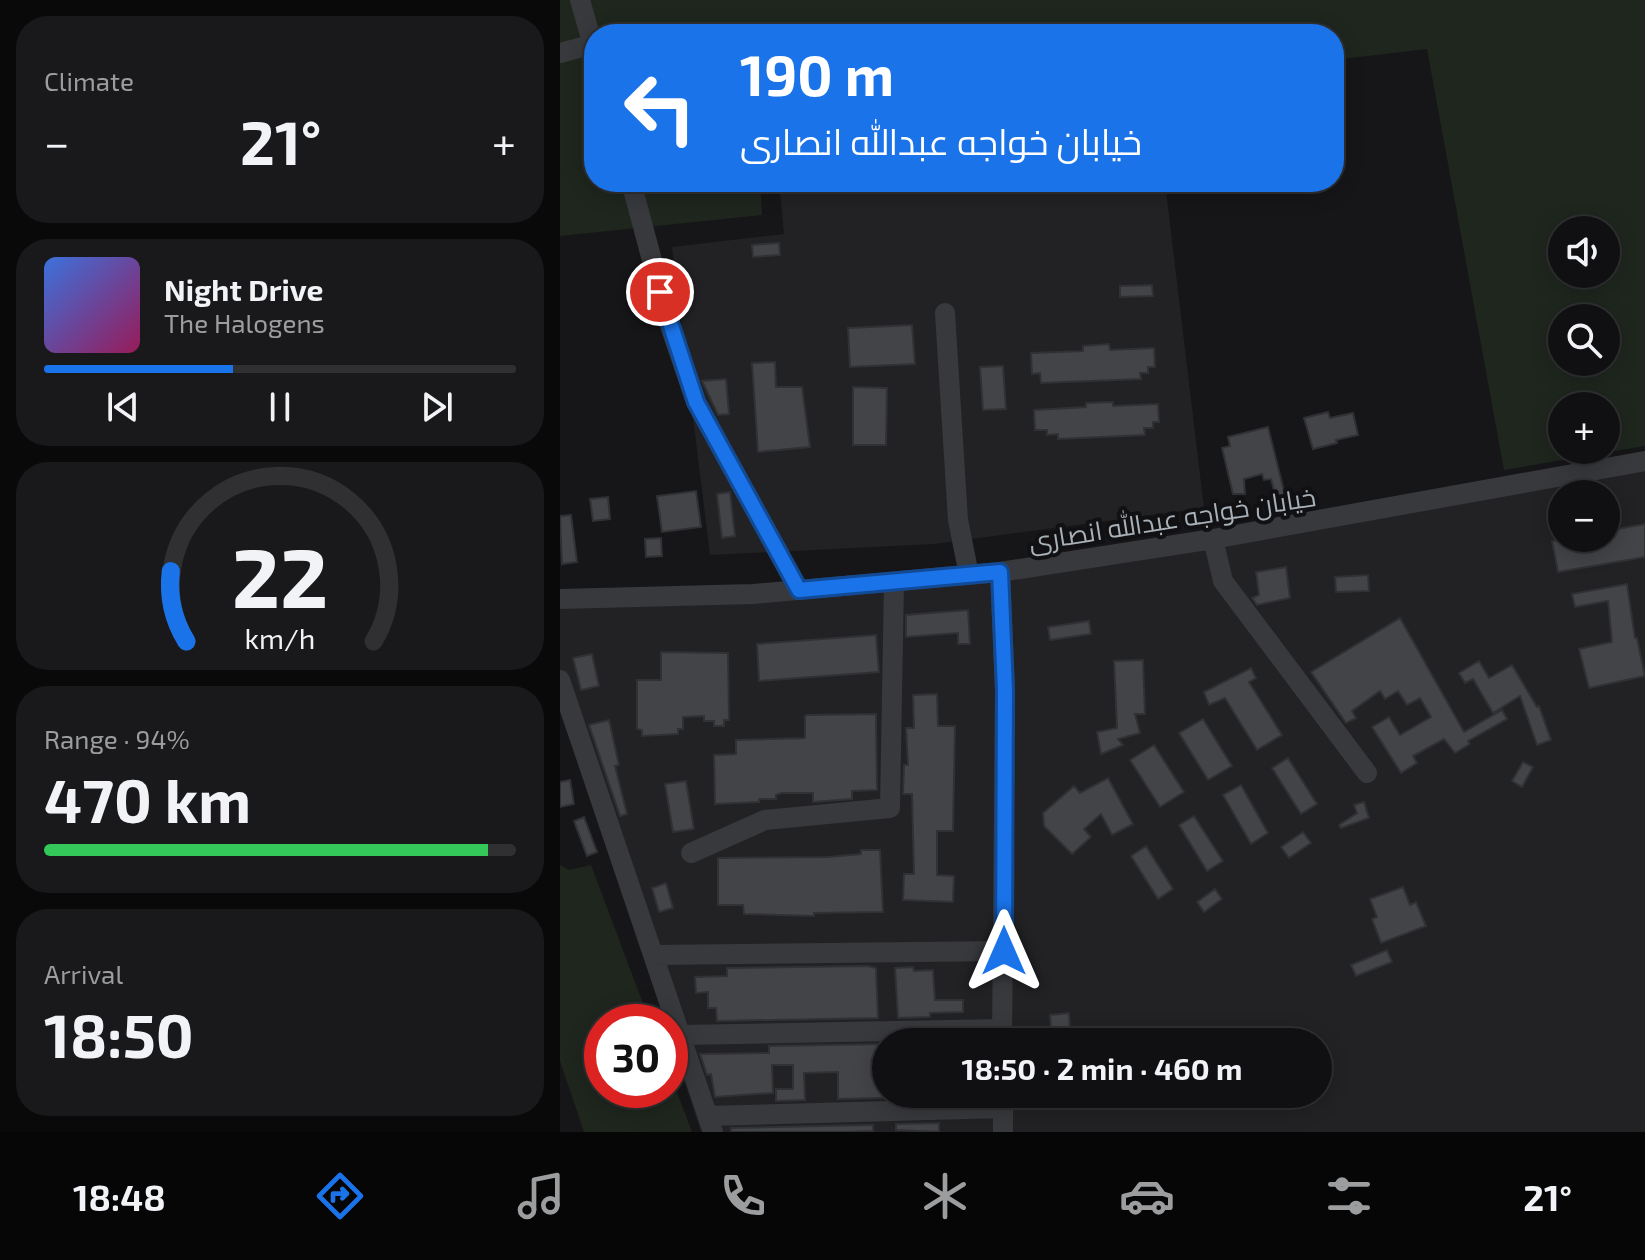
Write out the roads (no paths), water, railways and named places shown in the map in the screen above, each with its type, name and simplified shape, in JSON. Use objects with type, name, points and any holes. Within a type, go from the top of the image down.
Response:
[{"type":"street","points":[[580,0],[587,24]]},
{"type":"street","points":[[560,53],[584,49]]},
{"type":"street","points":[[634,192],[668,320],[696,402],[799,590]]},
{"type":"street","points":[[945,313],[958,520],[969,575]]},
{"type":"street","name":"خیابان خواجه عبدالله انصاری","points":[[560,599],[753,594],[1082,562],[1645,461]]},
{"type":"street","points":[[1213,539],[1223,581],[1367,773]]},
{"type":"street","points":[[1000,572],[1005,690],[1002,1028]]},
{"type":"street","points":[[691,853],[765,820],[890,808],[894,582]]},
{"type":"street","points":[[560,680],[670,1004]]},
{"type":"street","points":[[653,955],[1004,951]]},
{"type":"street","points":[[688,1035],[872,1035]]},
{"type":"street","points":[[688,1056],[711,1124],[914,1108]]},
{"type":"street","points":[[1003,1108],[1003,1132]]}]
